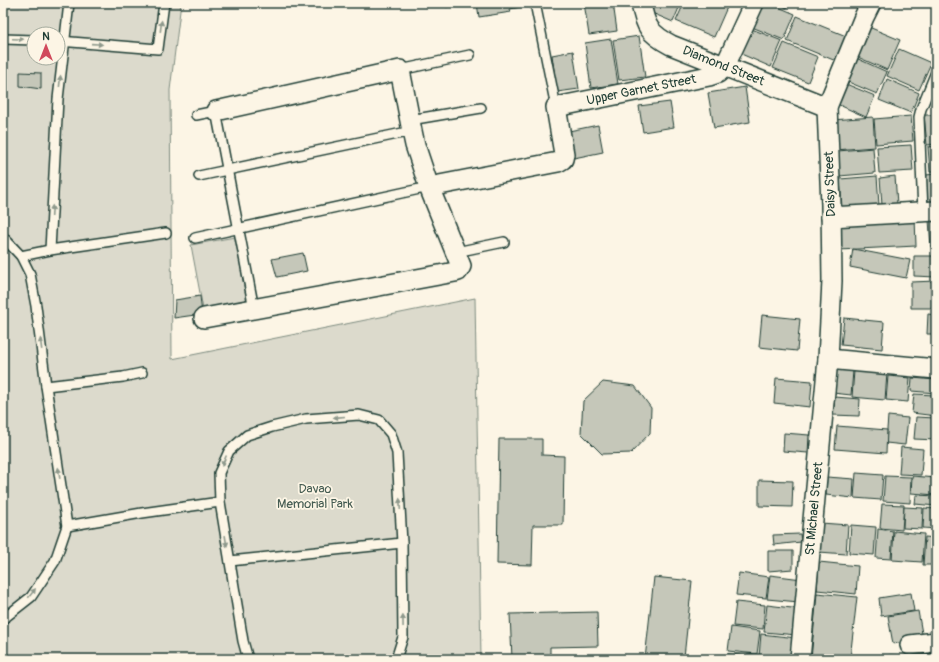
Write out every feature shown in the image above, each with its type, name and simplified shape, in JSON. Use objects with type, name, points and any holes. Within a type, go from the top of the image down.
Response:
[{"type":"street","name":"Diamond Street","points":[[641,3],[643,15],[647,24],[653,33],[660,39],[827,107]]},
{"type":"street","points":[[725,66],[754,3]]},
{"type":"street","name":"Daisy Street","points":[[828,359],[832,281],[827,107],[867,10]]},
{"type":"street","name":"Upper Garnet Street","points":[[556,107],[709,76],[718,73],[725,66]]},
{"type":"street","points":[[204,318],[456,272],[461,266],[429,187],[415,146],[400,70],[216,111]]},
{"type":"street","points":[[429,187],[558,162],[562,159],[564,154],[556,107]]},
{"type":"street","points":[[831,217],[930,212]]},
{"type":"street","points":[[828,359],[936,369]]},
{"type":"street","name":"St Michael Street","points":[[800,659],[828,359]]},
{"type":"street","points":[[910,645],[936,642]]},
{"type":"lane","points":[[64,26],[69,3]]},
{"type":"lane","points":[[66,41],[158,49],[164,3]]},
{"type":"lane","points":[[536,3],[556,107]]},
{"type":"lane","points":[[3,39],[26,40]]},
{"type":"lane","points":[[400,70],[470,54]]},
{"type":"lane","points":[[50,250],[60,66]]},
{"type":"lane","points":[[930,212],[919,117],[936,72]]},
{"type":"lane","points":[[199,176],[481,108]]},
{"type":"lane","points":[[196,116],[216,111],[254,309]]},
{"type":"lane","points":[[194,238],[429,187]]},
{"type":"lane","points":[[21,256],[50,250],[166,233]]},
{"type":"lane","points":[[3,237],[21,256],[30,274],[36,306],[46,386],[67,526],[55,561],[31,597],[3,619]]},
{"type":"lane","points":[[456,252],[504,242]]},
{"type":"lane","points":[[46,386],[123,377],[142,373]]},
{"type":"lane","points":[[248,659],[242,642],[220,502],[219,473],[229,451],[247,435],[272,427],[306,419],[359,415],[379,420],[391,434],[397,453],[402,543],[403,637],[396,659]]},
{"type":"lane","points":[[67,526],[142,513],[220,502]]},
{"type":"lane","points":[[230,560],[402,543]]},
{"type":"green space","name":"Davao Memorial Park","points":[[3,3],[181,3],[170,90],[172,359],[475,298],[481,659],[3,659]]},
{"type":"green space","points":[[235,237],[247,301],[203,309],[191,245]]},
{"type":"building","points":[[445,3],[470,3],[446,7]]},
{"type":"building","points":[[477,3],[526,3],[527,6],[510,9],[511,12],[479,17]]},
{"type":"building","points":[[584,3],[613,3],[617,31],[589,35]]},
{"type":"building","points":[[651,3],[681,3],[673,22],[652,13]]},
{"type":"building","points":[[684,3],[724,3],[728,5],[714,37],[676,21]]},
{"type":"building","points":[[762,3],[769,3],[795,14],[784,40],[752,27]]},
{"type":"building","points":[[776,3],[789,3],[787,8]]},
{"type":"building","points":[[797,16],[846,36],[836,61],[787,41]]},
{"type":"building","points":[[864,25],[900,40],[887,70],[851,54]]},
{"type":"building","points":[[749,28],[782,41],[771,67],[739,53]]},
{"type":"building","points":[[639,36],[645,77],[619,80],[613,40]]},
{"type":"building","points":[[611,39],[618,84],[591,88],[585,43]]},
{"type":"building","points":[[784,43],[818,57],[808,82],[773,68]]},
{"type":"building","points":[[899,49],[931,63],[919,90],[887,76]]},
{"type":"building","points":[[573,51],[579,89],[557,92],[552,55]]},
{"type":"building","points":[[856,58],[887,72],[877,94],[846,81]]},
{"type":"building","points":[[20,72],[41,73],[41,89],[20,86]]},
{"type":"building","points":[[887,79],[919,93],[911,113],[879,100]]},
{"type":"building","points":[[846,84],[875,96],[866,117],[837,104]]},
{"type":"building","points":[[936,85],[936,102],[930,100]]},
{"type":"building","points":[[745,87],[750,122],[714,128],[708,93]]},
{"type":"building","points":[[670,102],[674,127],[643,132],[639,106]]},
{"type":"building","points":[[924,115],[936,115],[936,144],[927,145]]},
{"type":"building","points":[[911,116],[913,141],[876,144],[874,119]]},
{"type":"building","points":[[873,117],[875,147],[835,150],[832,120]]},
{"type":"building","points":[[598,125],[603,152],[574,158],[569,131]]},
{"type":"building","points":[[911,145],[913,171],[879,173],[877,147]]},
{"type":"building","points":[[936,146],[936,172],[930,172],[928,147]]},
{"type":"building","points":[[873,148],[875,173],[839,176],[838,151]]},
{"type":"building","points":[[936,174],[936,204],[928,205],[926,175]]},
{"type":"building","points":[[877,176],[879,205],[842,208],[840,179]]},
{"type":"building","points":[[895,176],[897,204],[882,205],[880,178]]},
{"type":"building","points":[[915,218],[916,246],[839,250],[838,221]]},
{"type":"building","points":[[929,220],[936,220],[936,247],[931,247]]},
{"type":"building","points":[[853,249],[910,260],[906,278],[850,267]]},
{"type":"building","points":[[303,253],[307,271],[277,277],[272,259]]},
{"type":"building","points":[[914,256],[936,256],[936,277],[914,276]]},
{"type":"building","points":[[936,281],[936,308],[911,308],[911,282]]},
{"type":"building","points":[[200,296],[202,314],[174,318],[175,300]]},
{"type":"building","points":[[928,314],[936,315],[936,334],[927,334]]},
{"type":"building","points":[[762,315],[800,319],[797,351],[759,347]]},
{"type":"building","points":[[844,318],[884,322],[882,349],[841,345]]},
{"type":"building","points":[[835,369],[853,371],[851,395],[833,393]]},
{"type":"building","points":[[854,371],[887,373],[885,400],[852,397]]},
{"type":"building","points":[[888,376],[910,378],[908,402],[886,400]]},
{"type":"building","points":[[776,378],[812,381],[810,407],[774,403]]},
{"type":"building","points":[[912,378],[936,380],[936,393],[911,391]]},
{"type":"building","points":[[603,382],[635,386],[651,408],[650,433],[631,453],[602,454],[581,433],[583,401]]},
{"type":"building","points":[[914,394],[936,395],[936,416],[912,413]]},
{"type":"building","points":[[835,397],[860,399],[859,416],[833,415]]},
{"type":"building","points":[[888,416],[908,418],[905,445],[886,443]]},
{"type":"building","points":[[916,417],[936,418],[936,440],[914,439]]},
{"type":"building","points":[[837,426],[887,430],[886,453],[835,449]]},
{"type":"building","points":[[784,433],[809,435],[808,453],[783,451]]},
{"type":"building","points":[[499,439],[542,439],[542,455],[564,456],[563,525],[533,525],[532,565],[497,564]]},
{"type":"building","points":[[901,447],[923,449],[921,475],[899,474]]},
{"type":"building","points":[[856,473],[883,475],[881,500],[854,498]]},
{"type":"building","points":[[885,476],[911,477],[910,503],[883,501]]},
{"type":"building","points":[[912,476],[936,478],[936,495],[911,493]]},
{"type":"building","points":[[827,477],[854,479],[853,498],[826,495]]},
{"type":"building","points":[[759,480],[793,481],[792,507],[759,506]]},
{"type":"building","points":[[916,495],[936,496],[936,506],[915,504]]},
{"type":"building","points":[[882,504],[904,505],[902,530],[880,528]]},
{"type":"building","points":[[904,507],[923,508],[922,529],[903,528]]},
{"type":"building","points":[[924,508],[936,509],[936,529],[923,528]]},
{"type":"building","points":[[821,523],[848,525],[846,554],[819,552]]},
{"type":"building","points":[[851,525],[876,527],[874,555],[849,553]]},
{"type":"building","points":[[878,529],[893,531],[891,559],[876,558]]},
{"type":"building","points":[[894,531],[924,534],[922,562],[892,560]]},
{"type":"building","points":[[800,534],[801,542],[774,545],[773,535]]},
{"type":"building","points":[[925,537],[936,538],[936,565],[923,565]]},
{"type":"building","points":[[768,551],[793,551],[793,569],[768,571]]},
{"type":"building","points":[[819,562],[858,566],[856,594],[817,590]]},
{"type":"building","points":[[739,573],[769,577],[766,598],[736,595]]},
{"type":"building","points":[[770,575],[802,579],[799,602],[767,599]]},
{"type":"building","points":[[654,577],[692,581],[684,657],[703,659],[645,659]]},
{"type":"building","points":[[817,593],[857,597],[850,659],[811,659]]},
{"type":"building","points":[[911,593],[914,611],[881,616],[879,598]]},
{"type":"building","points":[[736,602],[765,605],[763,629],[733,626]]},
{"type":"building","points":[[767,605],[800,609],[797,635],[764,632]]},
{"type":"building","points":[[918,611],[923,639],[893,644],[888,616]]},
{"type":"building","points":[[597,612],[598,646],[550,647],[550,659],[512,659],[510,614]]},
{"type":"building","points":[[731,627],[760,631],[757,654],[728,651]]},
{"type":"building","points":[[761,634],[797,638],[795,659],[759,657]]},
{"type":"building","points":[[909,653],[936,655],[936,659],[908,659]]},
{"type":"building","points":[[728,654],[758,657],[758,659],[728,659]]},
{"type":"building","points":[[889,655],[906,656],[906,659],[889,659]]}]
